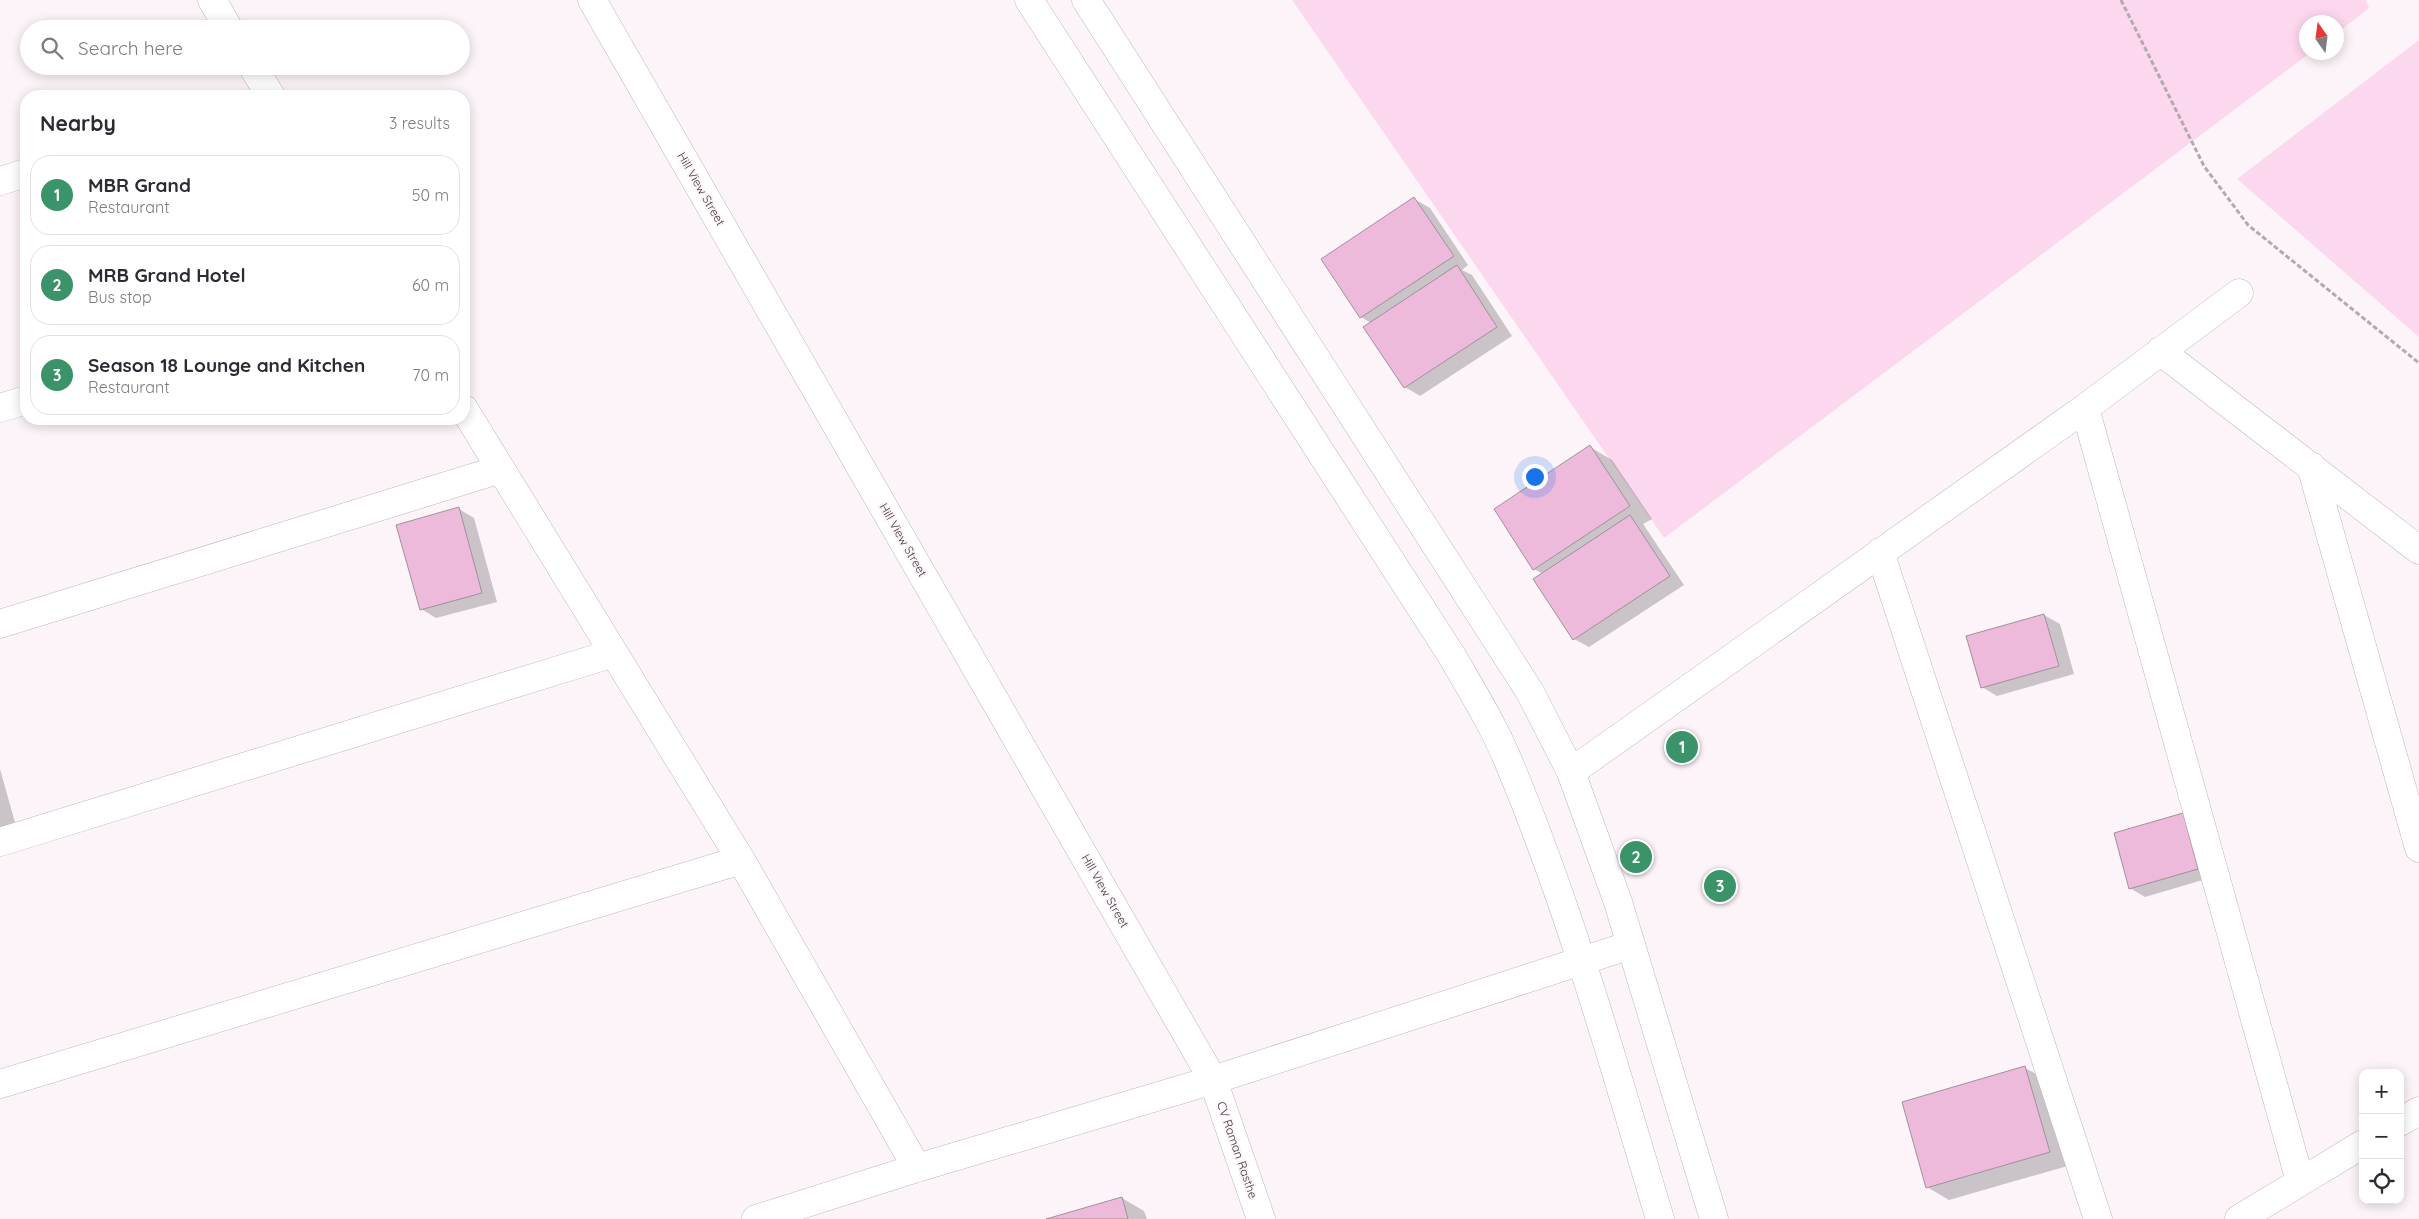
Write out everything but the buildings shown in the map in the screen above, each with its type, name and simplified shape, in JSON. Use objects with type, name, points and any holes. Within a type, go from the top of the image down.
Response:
[{"type":"street","points":[[212,0],[224,20]]},
{"type":"street","name":"Hill View Street","points":[[592,0],[1213,1080]]},
{"type":"street","points":[[1030,0],[1452,656],[1477,700],[1509,762],[1583,959],[1660,1219]]},
{"type":"street","points":[[1086,0],[1530,692],[1571,772],[1618,902],[1714,1219]]},
{"type":"street","points":[[258,75],[267,90]]},
{"type":"street","points":[[0,181],[20,175]]},
{"type":"street","points":[[1571,772],[2085,408],[2239,292]]},
{"type":"street","points":[[2160,351],[2419,550]]},
{"type":"street","points":[[0,408],[20,402]]},
{"type":"street","points":[[2085,408],[2300,1181]]},
{"type":"street","points":[[470,419],[741,860],[917,1168]]},
{"type":"street","points":[[2311,466],[2419,848]]},
{"type":"street","points":[[0,624],[501,469]]},
{"type":"street","points":[[1880,552],[2098,1219]]},
{"type":"street","points":[[0,842],[614,653]]},
{"type":"street","points":[[0,1084],[741,860]]},
{"type":"street","points":[[756,1219],[917,1168],[1213,1080],[1631,945]]},
{"type":"street","name":"CV Raman Rasthe","points":[[1213,1080],[1261,1219]]},
{"type":"street","points":[[2404,1119],[2419,1110]]},
{"type":"street","points":[[2240,1219],[2359,1146]]},
{"type":"path","points":[[2121,0],[2204,166],[2248,225],[2419,363]]},
{"type":"shaded area","points":[[1292,0],[2366,0],[2369,8],[2344,28],[2344,15],[2299,15],[2299,60],[2301,60],[1664,538]]},
{"type":"shaded area","points":[[2419,40],[2419,337],[2237,179]]},
{"type":"place","name":"MBR Grand","points":[[1682,747]]},
{"type":"place","name":"MRB Grand Hotel","points":[[1636,857]]},
{"type":"place","name":"Season 18 Lounge and Kitchen","points":[[1720,886]]}]
